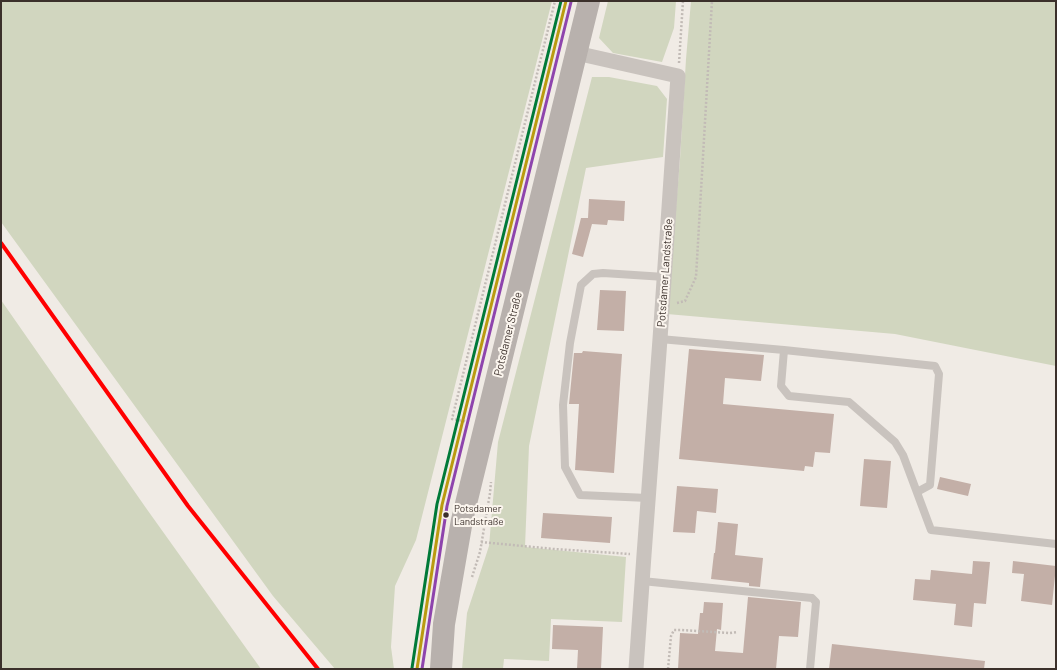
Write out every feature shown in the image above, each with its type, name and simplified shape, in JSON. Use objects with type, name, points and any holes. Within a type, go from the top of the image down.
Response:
[{"type":"main road","name":"Potsdamer Straße","points":[[441,669],[444,624],[462,520],[589,1]]},
{"type":"street","points":[[576,53],[678,76]]},
{"type":"street","name":"Potsdamer Landstraße","points":[[636,669],[663,306],[678,76]]},
{"type":"lane","points":[[648,498],[580,495],[565,467],[563,405],[570,342],[580,285],[593,274],[598,273],[664,277]]},
{"type":"lane","points":[[660,339],[935,366],[939,374],[930,485],[917,492]]},
{"type":"lane","points":[[784,350],[781,386],[789,396],[848,402],[895,442],[903,455],[930,530],[1056,544]]},
{"type":"lane","points":[[642,581],[812,598],[816,602],[810,669]]},
{"type":"path","points":[[452,419],[555,1]]},
{"type":"path","points":[[678,76],[683,1]]},
{"type":"path","points":[[663,306],[685,301],[696,277],[712,1]]},
{"type":"path","points":[[481,542],[644,555]]},
{"type":"path","points":[[668,669],[671,636],[674,630],[730,633],[737,632]]},
{"type":"green space","points":[[1,1],[552,1],[416,540],[395,586],[391,647],[394,669],[335,669],[273,596],[1,222]]},
{"type":"green space","points":[[608,1],[676,1],[674,28],[662,62],[613,53],[599,38]]},
{"type":"green space","points":[[691,1],[1056,1],[1056,366],[895,334],[667,314]]},
{"type":"green space","points":[[592,77],[609,77],[657,86],[667,99],[663,157],[586,168],[529,446],[525,547],[626,557],[622,622],[551,619],[549,661],[504,659],[503,669],[462,669],[467,613],[489,546],[498,442]]},
{"type":"green space","points":[[1,300],[146,508],[261,669],[1,669]]},
{"type":"building","points":[[589,199],[625,201],[624,221],[608,220],[607,225],[592,224],[583,257],[572,254],[581,218],[588,218]]},
{"type":"building","points":[[600,290],[626,291],[624,331],[597,330]]},
{"type":"building","points":[[689,349],[764,355],[761,381],[725,378],[723,404],[834,414],[830,453],[815,452],[813,467],[805,466],[804,471],[679,459]]},
{"type":"building","points":[[583,351],[622,354],[614,473],[575,470],[579,404],[569,404],[574,353],[582,353]]},
{"type":"building","points":[[864,459],[891,461],[887,508],[860,506]]},
{"type":"building","points":[[940,477],[971,484],[968,496],[937,489]]},
{"type":"building","points":[[677,486],[718,489],[716,513],[697,511],[695,533],[673,532]]},
{"type":"building","points":[[543,513],[612,517],[610,543],[541,538]]},
{"type":"building","points":[[718,522],[738,524],[735,555],[763,558],[760,587],[749,586],[749,583],[711,579]]},
{"type":"building","points":[[973,561],[990,562],[986,604],[974,603],[972,627],[954,625],[956,604],[913,600],[915,579],[930,580],[931,570],[972,574]]},
{"type":"building","points":[[1013,561],[1056,566],[1052,605],[1021,601],[1024,574],[1012,573]]},
{"type":"building","points":[[748,597],[801,602],[798,637],[779,636],[776,669],[678,669],[680,633],[698,634],[700,613],[703,613],[704,602],[723,603],[721,630],[717,629],[715,651],[743,653]]},
{"type":"building","points":[[553,625],[603,627],[601,669],[577,669],[578,650],[552,649]]},
{"type":"building","points":[[832,644],[985,661],[984,669],[829,669]]},
{"type":"transit line","points":[[412,668],[437,504],[561,1]]},
{"type":"transit line","points":[[417,669],[442,505],[566,1]]},
{"type":"transit line","points":[[422,669],[447,506],[571,2]]},
{"type":"transit line","points":[[1,243],[188,506],[318,669]]},
{"type":"place","name":"Potsdamer Landstraße","points":[[446,515]]}]
